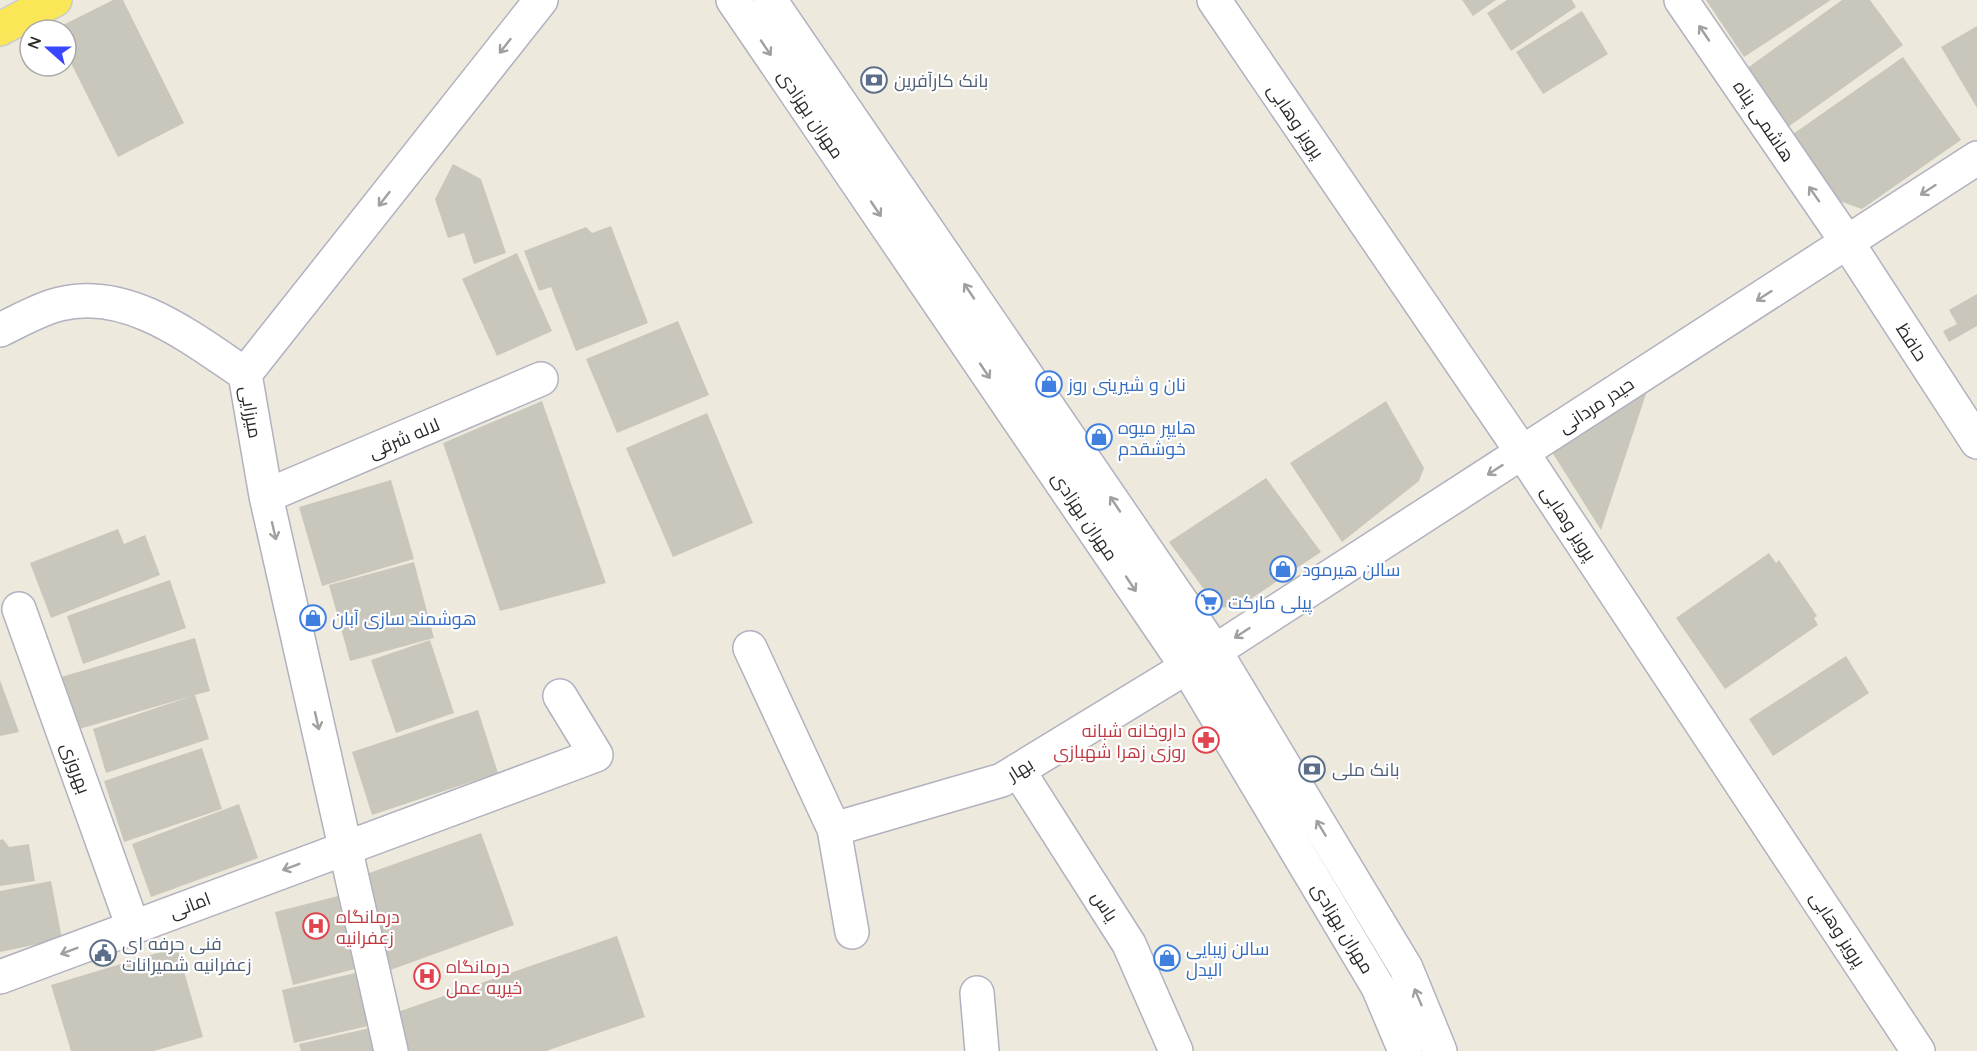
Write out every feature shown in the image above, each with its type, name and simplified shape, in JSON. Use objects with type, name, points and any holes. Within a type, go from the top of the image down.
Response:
[{"type":"main road","points":[[0,29],[43,3]]},
{"type":"street","name":"میرزایی","points":[[391,1051],[266,496],[245,374],[541,0]]},
{"type":"street","name":"مهران بهزادی","points":[[733,0],[1201,659],[1378,987],[1405,1051]]},
{"type":"street","name":"مهران بهزادی","points":[[770,0],[1406,969],[1440,1051]]},
{"type":"street","name":"پرویز وهابی","points":[[1214,0],[1522,452],[1918,1051]]},
{"type":"street","name":"هاشمی پناه","points":[[1681,0],[1847,242]]},
{"type":"street","name":"حیدر مردانی","points":[[1201,659],[1977,158]]},
{"type":"street","name":"حافظ","points":[[1847,242],[1977,442]]},
{"type":"street","points":[[0,330],[59,304],[96,299],[142,311],[188,336],[245,374]]},
{"type":"street","name":"لاله شرقی","points":[[266,496],[541,379]]},
{"type":"street","name":"بهروزی","points":[[19,609],[133,927]]},
{"type":"street","points":[[750,648],[834,829],[852,933]]},
{"type":"street","name":"بهار","points":[[834,829],[1002,780],[1201,659]]},
{"type":"street","name":"امانی","points":[[0,977],[346,846],[596,755],[560,696]]},
{"type":"street","name":"یاس","points":[[1018,770],[1129,944],[1176,1051]]},
{"type":"street","points":[[977,993],[982,1051]]},
{"type":"building","points":[[113,0],[123,0],[184,123],[118,157],[78,77],[77,18]]},
{"type":"building","points":[[1462,0],[1496,0],[1473,16]]},
{"type":"building","points":[[1507,0],[1572,0],[1576,7],[1511,51],[1487,13]]},
{"type":"building","points":[[1706,0],[1831,0],[1744,57]]},
{"type":"building","points":[[1842,0],[1870,0],[1903,45],[1788,127],[1746,69]]},
{"type":"building","points":[[1582,11],[1608,54],[1543,94],[1516,52]]},
{"type":"building","points":[[1977,26],[1977,108],[1941,47]]},
{"type":"building","points":[[1903,57],[1961,140],[1862,209],[1839,201],[1793,134]]},
{"type":"building","points":[[453,164],[481,179],[506,253],[474,264],[464,233],[448,238],[435,199]]},
{"type":"building","points":[[611,226],[648,323],[576,351],[551,287],[539,291],[524,251],[586,227],[592,233]]},
{"type":"building","points":[[517,253],[552,331],[497,356],[462,279]]},
{"type":"building","points":[[1977,294],[1977,326],[1949,342],[1943,331],[1957,324],[1949,310]]},
{"type":"building","points":[[678,321],[709,395],[617,433],[586,359]]},
{"type":"building","points":[[1647,391],[1601,530],[1552,452]]},
{"type":"building","points":[[542,401],[606,583],[500,611],[443,443]]},
{"type":"building","points":[[1386,401],[1424,468],[1419,481],[1342,542],[1290,463]]},
{"type":"building","points":[[707,413],[753,523],[673,557],[626,448]]},
{"type":"building","points":[[1266,478],[1321,552],[1237,608],[1217,607],[1169,542]]},
{"type":"building","points":[[391,480],[414,559],[322,586],[299,507]]},
{"type":"building","points":[[118,529],[124,544],[145,535],[160,575],[51,618],[30,563]]},
{"type":"building","points":[[1769,553],[1776,563],[1779,560],[1817,616],[1814,618],[1818,625],[1725,689],[1676,618]]},
{"type":"building","points":[[414,562],[434,638],[350,661],[329,585]]},
{"type":"building","points":[[170,580],[186,628],[83,664],[67,616]]},
{"type":"building","points":[[195,638],[210,691],[195,695],[209,739],[106,773],[93,729],[192,696],[76,730],[61,677]]},
{"type":"building","points":[[430,640],[454,713],[396,733],[371,660]]},
{"type":"building","points":[[1846,656],[1869,693],[1773,756],[1749,719]]},
{"type":"building","points":[[0,680],[19,732],[0,736]]},
{"type":"building","points":[[478,710],[498,773],[372,815],[352,752]]},
{"type":"building","points":[[202,748],[222,809],[124,842],[104,781]]},
{"type":"building","points":[[239,804],[258,858],[151,897],[132,844]]},
{"type":"building","points":[[481,833],[514,925],[385,972],[358,877]]},
{"type":"building","points":[[3,839],[9,847],[29,844],[35,881],[0,886],[0,840]]},
{"type":"building","points":[[51,881],[62,939],[0,952],[0,891]]},
{"type":"building","points":[[338,896],[355,969],[293,985],[275,912]]},
{"type":"building","points":[[617,936],[645,1017],[546,1051],[405,1051],[392,1014]]},
{"type":"building","points":[[177,947],[203,1037],[154,1051],[71,1051],[51,985]]},
{"type":"building","points":[[355,973],[368,1026],[294,1043],[282,990]]},
{"type":"building","points":[[370,1028],[375,1051],[301,1051],[299,1044]]},
{"type":"place","name":"بانک کارآفرین","points":[[874,80]]},
{"type":"place","name":"نان و شيرينى روز","points":[[1049,384]]},
{"type":"place","name":"هایپر میوه خوشقدم","points":[[1099,437]]},
{"type":"place","name":"سالن هیرمود","points":[[1283,569]]},
{"type":"place","name":"پیلی مارکت","points":[[1209,602]]},
{"type":"place","name":"هوشمند سازی آبان","points":[[313,618]]},
{"type":"place","name":"داروخانه شبانه روزی زهرا شهبازی","points":[[1206,740]]},
{"type":"place","name":"بانک ملی","points":[[1312,769]]},
{"type":"place","name":"درمانگاه زعفرانیه","points":[[316,926]]},
{"type":"place","name":"فنی حرفه ای زعفرانیه شمیرانات","points":[[103,953]]},
{"type":"place","name":"سالن زیبایی الیدل","points":[[1167,958]]},
{"type":"place","name":"درمانگاه خیریه عمل","points":[[427,976]]}]
